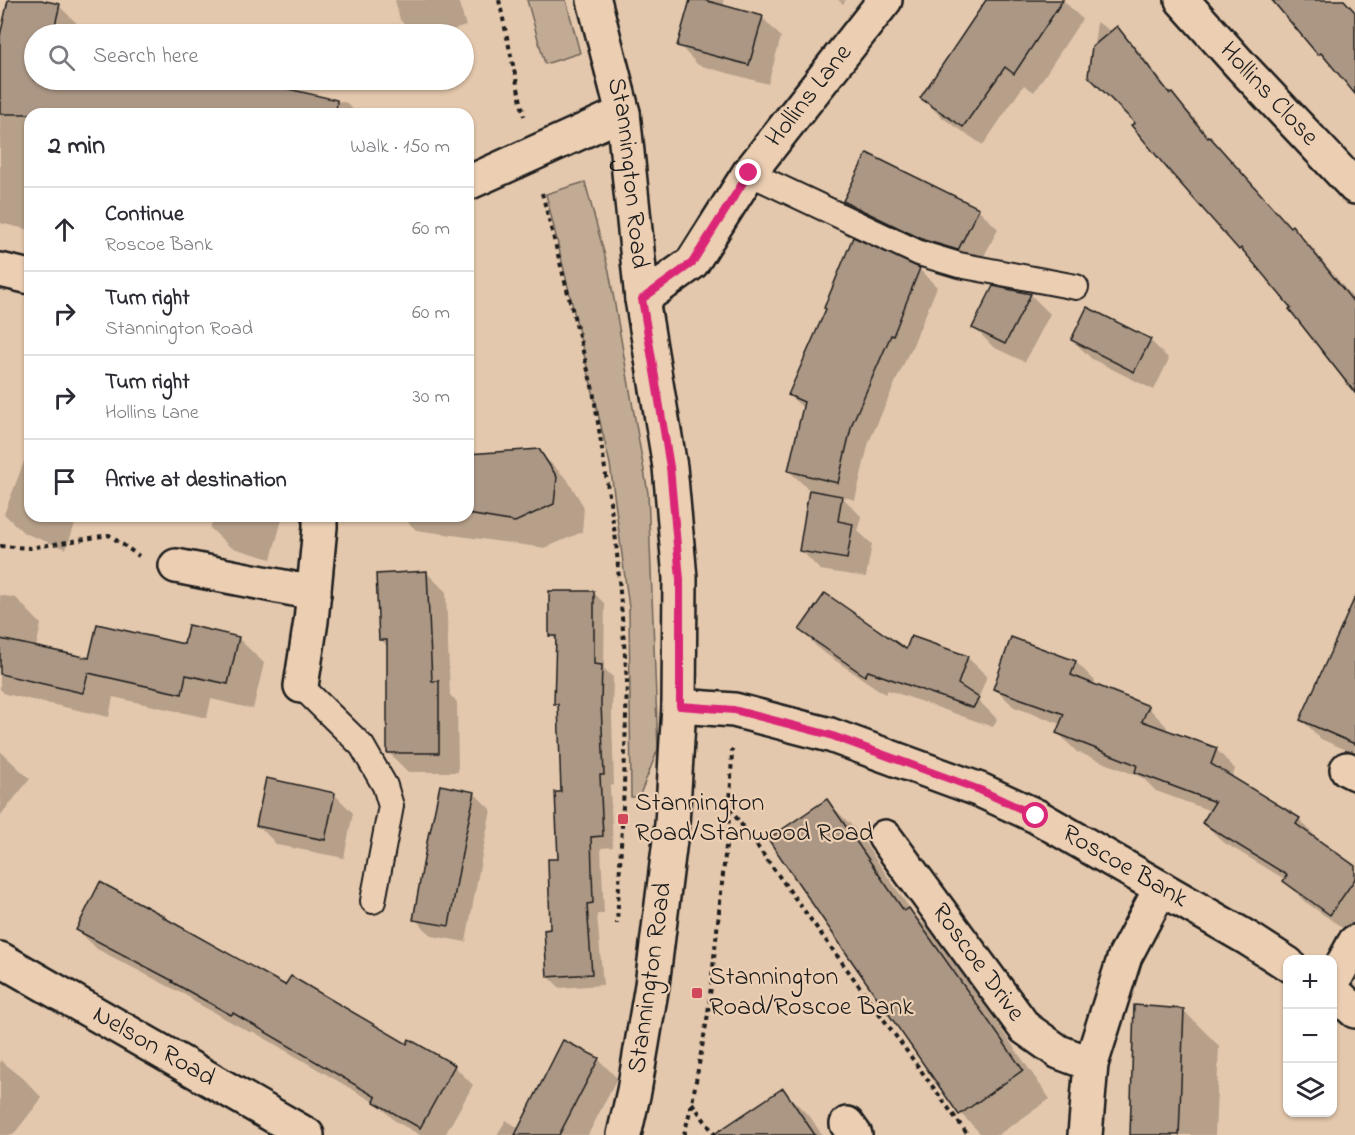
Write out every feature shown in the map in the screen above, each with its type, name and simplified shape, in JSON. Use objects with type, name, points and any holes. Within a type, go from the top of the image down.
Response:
[{"type":"street","name":"Stannington Road","points":[[594,0],[623,113],[642,299],[671,478],[680,579],[680,706],[672,824],[652,986],[624,1135]]},
{"type":"street","name":"Hollins Lane","points":[[642,299],[692,263],[749,173],[885,0]]},
{"type":"street","name":"Hollins Close","points":[[1182,0],[1355,187]]},
{"type":"street","points":[[474,180],[623,113]]},
{"type":"street","points":[[0,270],[24,276]]},
{"type":"street","points":[[301,686],[314,592],[320,522]]},
{"type":"street","points":[[176,566],[314,592]]},
{"type":"street","name":"Roscoe Bank","points":[[680,706],[734,710],[830,735],[980,790],[1036,816],[1249,939],[1283,961]]},
{"type":"street","name":"Roscoe Drive","points":[[885,837],[1025,1028],[1059,1052],[1091,1064]]},
{"type":"street","points":[[1085,1135],[1091,1064],[1125,956],[1161,888]]},
{"type":"street","points":[[1337,975],[1355,942]]},
{"type":"street","name":"Nelson Road","points":[[0,959],[307,1135]]},
{"type":"street","points":[[1337,995],[1355,1011]]},
{"type":"lane","points":[[749,173],[919,253],[960,265],[1076,287]]},
{"type":"lane","points":[[301,686],[362,746],[385,786],[391,806],[373,901]]},
{"type":"path","points":[[499,0],[532,154],[593,390],[616,541],[627,681],[617,926]]},
{"type":"path","points":[[0,546],[30,548],[109,535],[147,561],[176,566]]},
{"type":"path","points":[[684,1135],[708,1014],[730,809],[734,710]]},
{"type":"path","points":[[730,809],[968,1135]]},
{"type":"path","points":[[692,1102],[715,1135]]},
{"type":"shaded area","points":[[527,0],[566,0],[580,53],[545,64]]},
{"type":"shaded area","points":[[585,182],[609,271],[648,493],[658,749],[639,797],[631,797],[629,608],[610,464],[546,194]]},
{"type":"building","points":[[8,0],[41,0],[60,4],[55,24],[24,24],[24,90],[293,90],[337,100],[336,108],[24,108],[24,114],[0,114],[0,36]]},
{"type":"building","points":[[690,0],[704,0],[763,16],[749,65],[677,46]]},
{"type":"building","points":[[986,0],[1063,0],[1014,74],[1005,67],[963,127],[920,98]]},
{"type":"building","points":[[1272,0],[1344,0],[1355,12],[1355,94],[1321,53],[1318,55]]},
{"type":"building","points":[[1117,26],[1170,94],[1172,93],[1208,138],[1210,137],[1290,227],[1292,225],[1355,304],[1355,393],[1289,309],[1291,308],[1241,248],[1239,250],[1165,166],[1131,125],[1135,123],[1088,76],[1092,47]]},
{"type":"building","points":[[867,153],[979,208],[958,250],[924,240],[843,201]]},
{"type":"building","points":[[853,237],[920,268],[893,336],[891,335],[852,424],[838,483],[788,471],[804,402],[788,395],[826,309],[824,308]]},
{"type":"building","points":[[993,286],[1031,294],[1005,344],[972,328]]},
{"type":"building","points":[[1087,307],[1151,339],[1134,372],[1071,340]]},
{"type":"building","points":[[539,449],[557,477],[554,504],[515,522],[474,515],[474,454]]},
{"type":"building","points":[[809,490],[842,496],[838,521],[853,524],[847,559],[799,551]]},
{"type":"building","points":[[427,571],[432,681],[439,681],[439,753],[387,753],[387,640],[379,640],[376,574]]},
{"type":"building","points":[[549,591],[594,591],[594,664],[602,665],[604,775],[600,775],[603,836],[591,837],[593,903],[587,904],[592,974],[547,977],[544,930],[550,929],[548,859],[558,859],[555,792],[561,792],[558,704],[554,704],[556,636],[549,636]]},
{"type":"building","points":[[825,593],[906,649],[911,636],[968,656],[958,684],[979,698],[973,708],[868,671],[865,676],[799,630]]},
{"type":"building","points":[[1355,597],[1355,744],[1300,720]]},
{"type":"building","points":[[97,624],[184,644],[188,625],[239,637],[228,684],[186,675],[182,694],[88,673],[83,693],[0,674],[0,639],[89,658]]},
{"type":"building","points":[[1011,637],[1076,661],[1071,675],[1149,706],[1142,721],[1217,748],[1211,764],[1300,818],[1296,824],[1355,866],[1355,879],[1330,915],[1283,881],[1287,875],[1202,823],[1215,802],[1135,772],[1137,765],[1056,733],[1064,714],[993,689]]},
{"type":"building","points":[[266,778],[335,793],[325,840],[256,826]]},
{"type":"building","points":[[440,785],[475,792],[449,926],[413,920]]},
{"type":"building","points":[[827,799],[904,911],[909,908],[1023,1070],[959,1115],[768,839]]},
{"type":"building","points":[[100,882],[285,985],[291,976],[407,1044],[409,1039],[455,1065],[420,1128],[374,1102],[376,1097],[233,1013],[231,1015],[173,981],[76,930]]},
{"type":"building","points":[[1134,1005],[1184,1009],[1179,1135],[1130,1135]]},
{"type":"building","points":[[563,1040],[599,1058],[559,1135],[515,1135]]},
{"type":"building","points":[[783,1088],[815,1135],[713,1135]]},
{"type":"place","name":"Stannington Road/Stanwood Road","points":[[623,819]]},
{"type":"place","name":"Stannington Road/Roscoe Bank","points":[[697,993]]},
{"type":"route","points":[[749,173],[692,263],[642,299],[670,467],[680,579],[680,706],[734,710],[830,735],[980,790],[1036,816]]}]
